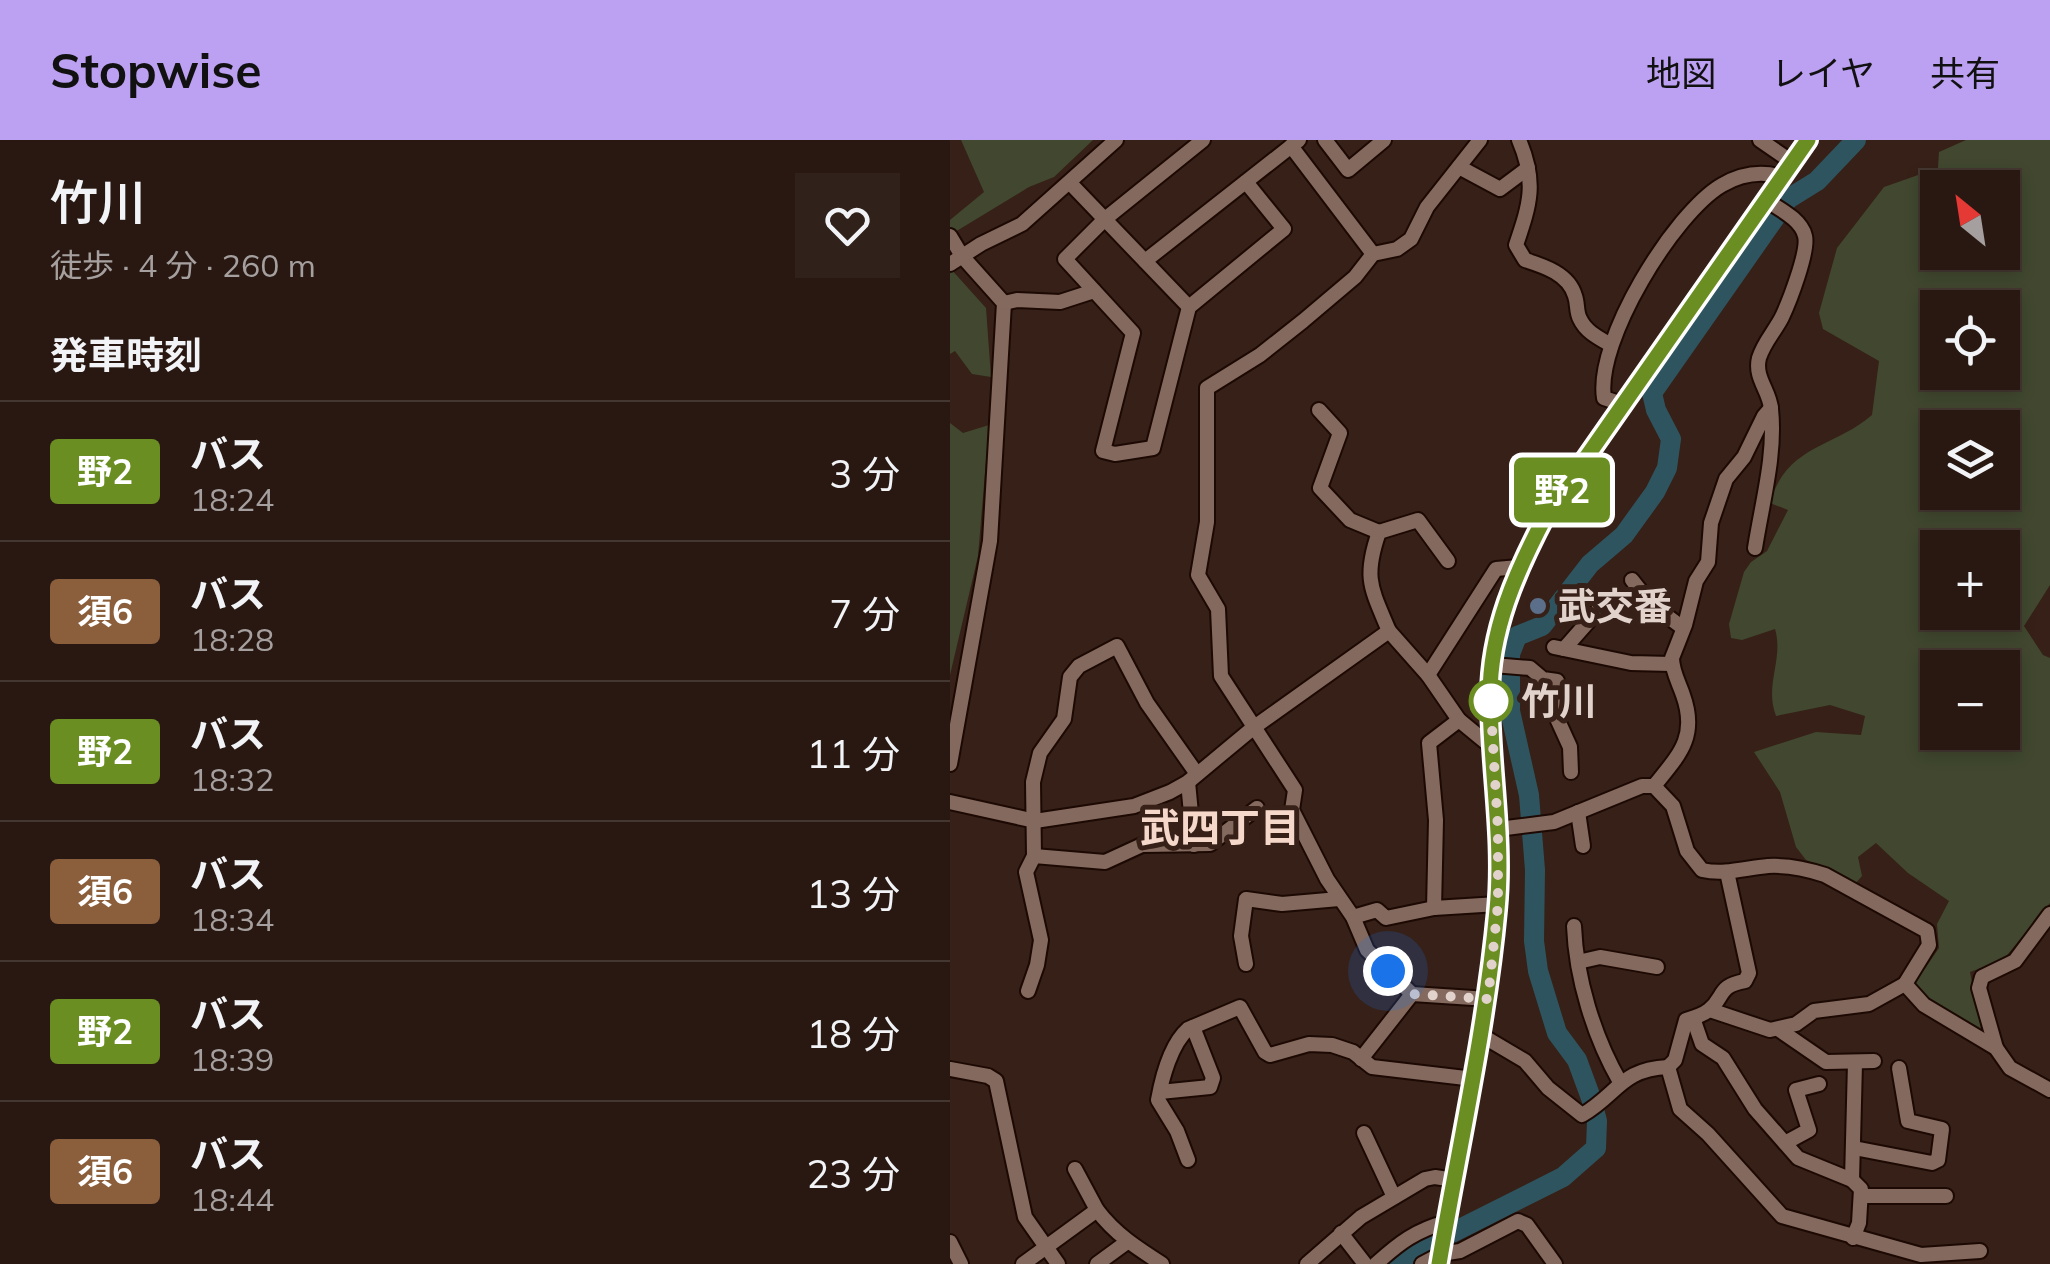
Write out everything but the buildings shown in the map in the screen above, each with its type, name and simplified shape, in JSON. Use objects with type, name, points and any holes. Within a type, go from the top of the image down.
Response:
[{"type":"main road","points":[[1440,1259],[1488,999],[1498,904],[1490,693],[1505,603],[1546,515],[1808,140]]},
{"type":"street","points":[[956,260],[1022,224],[1116,140]]},
{"type":"street","points":[[1203,140],[1105,219],[1066,258],[1133,333],[1102,451],[1115,454],[1153,448],[1188,307],[1284,229],[1246,182]]},
{"type":"street","points":[[1325,140],[1348,170],[1384,140]]},
{"type":"street","points":[[1480,140],[1427,207],[1411,240],[1397,249],[1374,254],[1355,278],[1260,355],[1206,388],[1207,522],[1198,575],[1218,609],[1221,676],[1295,790],[1292,810],[1353,917],[1367,950],[1412,994],[1488,999]]},
{"type":"street","points":[[1519,140],[1528,168],[1531,201],[1516,245],[1525,260],[1549,267],[1569,284],[1580,319],[1591,333],[1610,345]]},
{"type":"street","points":[[1760,140],[1787,170]]},
{"type":"street","points":[[1145,261],[1295,143],[1374,254]]},
{"type":"street","points":[[1459,167],[1500,189],[1528,168]]},
{"type":"street","points":[[1622,404],[1604,398],[1602,386],[1610,345],[1632,294],[1676,230],[1700,202],[1724,184],[1764,172],[1787,170]]},
{"type":"street","points":[[1070,182],[1188,307]]},
{"type":"street","points":[[1756,548],[1774,430],[1772,408],[1760,383],[1758,362],[1766,340],[1781,318],[1806,247],[1805,232],[1795,220],[1766,200]]},
{"type":"street","points":[[950,236],[956,260],[1004,304]]},
{"type":"street","points":[[1004,304],[1017,300],[1060,302],[1094,291]]},
{"type":"street","points":[[950,764],[990,541],[1004,304]]},
{"type":"street","points":[[1654,786],[1686,744],[1690,728],[1672,664],[1696,582],[1708,562],[1711,523],[1726,479],[1744,457],[1772,408]]},
{"type":"street","points":[[1320,410],[1340,433],[1320,488],[1350,520],[1379,532],[1418,520],[1448,561]]},
{"type":"street","points":[[1379,532],[1368,562],[1371,587],[1389,632],[1428,676],[1459,720],[1492,748]]},
{"type":"street","points":[[1428,676],[1496,569],[1519,567]]},
{"type":"street","points":[[1632,580],[1651,604],[1684,628]]},
{"type":"street","points":[[1601,607],[1559,648],[1631,663],[1672,664]]},
{"type":"street","points":[[950,802],[1035,821],[1134,806],[1192,778],[1254,728],[1389,632]]},
{"type":"street","points":[[1028,991],[1040,940],[1026,872],[1034,856],[1033,782],[1040,753],[1064,720],[1070,677],[1079,666],[1117,646],[1192,778],[1194,845]]},
{"type":"street","points":[[1493,665],[1530,668],[1543,679],[1556,682],[1555,714],[1570,747],[1571,772]]},
{"type":"street","points":[[1434,908],[1436,820],[1429,742],[1459,720]]},
{"type":"street","points":[[1498,830],[1554,822],[1642,786],[1654,786],[1673,806],[1687,850],[1702,870],[1727,872],[1772,866],[1809,870],[1927,931],[1929,945],[1905,984],[1869,1004],[1814,1011],[1796,1024],[1770,1030],[1710,1010]]},
{"type":"street","points":[[1034,856],[1105,862],[1142,845],[1210,844],[1257,808]]},
{"type":"street","points":[[1578,812],[1583,846]]},
{"type":"street","points":[[1481,1035],[1525,1061],[1548,1088],[1582,1115],[1620,1082],[1644,1068],[1668,1067],[1675,1060],[1686,1020],[1710,1010],[1721,990],[1745,980],[1749,972],[1727,872]]},
{"type":"street","points":[[1246,964],[1241,936],[1246,899],[1282,904],[1339,898]]},
{"type":"street","points":[[1353,917],[1377,910],[1386,918],[1434,908],[1498,904]]},
{"type":"street","points":[[2050,914],[2015,961],[1982,977],[1979,988],[1996,1048],[2010,1068],[2050,1090]]},
{"type":"street","points":[[1574,926],[1578,962],[1605,1056],[1620,1082]]},
{"type":"street","points":[[1578,962],[1600,957],[1658,967]]},
{"type":"street","points":[[1905,984],[1924,1005],[1996,1048]]},
{"type":"street","points":[[1361,1059],[1412,994]]},
{"type":"street","points":[[1188,1160],[1158,1100],[1160,1092],[1180,1036],[1192,1027],[1240,1008],[1270,1055],[1309,1044],[1332,1045],[1372,1067],[1474,1079]]},
{"type":"street","points":[[1693,1018],[1702,1044],[1723,1058],[1754,1109],[1785,1143],[1809,1165],[1852,1180],[1861,1189],[1859,1223],[1853,1238]]},
{"type":"street","points":[[1160,1092],[1210,1087],[1214,1078],[1192,1027]]},
{"type":"street","points":[[1778,1029],[1821,1060],[1874,1061]]},
{"type":"street","points":[[1852,1180],[1855,1063]]},
{"type":"street","points":[[1668,1067],[1680,1109],[1708,1134],[1782,1216],[1923,1260],[1980,1251]]},
{"type":"street","points":[[1854,1148],[1932,1164],[1938,1160],[1942,1129],[1908,1121],[1899,1068]]},
{"type":"street","points":[[950,1069],[996,1081],[1025,1217],[1058,1264]]},
{"type":"street","points":[[1785,1143],[1809,1130],[1796,1090],[1819,1084]]},
{"type":"street","points":[[1364,1133],[1394,1197]]},
{"type":"street","points":[[1075,1169],[1111,1228],[1162,1264]]},
{"type":"street","points":[[1307,1264],[1341,1233],[1425,1179],[1454,1180]]},
{"type":"street","points":[[1861,1196],[1946,1196]]},
{"type":"street","points":[[1023,1264],[1097,1210]]},
{"type":"street","points":[[1422,1264],[1460,1251],[1518,1221],[1526,1224],[1556,1264]]},
{"type":"street","points":[[1376,1264],[1422,1228],[1446,1225]]},
{"type":"street","points":[[1341,1233],[1365,1264]]},
{"type":"street","points":[[950,1242],[960,1264]]},
{"type":"street","points":[[1098,1264],[1128,1242]]},
{"type":"green space","points":[[961,140],[1093,140],[1054,177],[1029,187],[950,235],[950,220],[984,192]]},
{"type":"green space","points":[[1966,140],[2050,140],[2050,585],[2024,626],[2043,655],[2050,658],[2050,903],[2003,960],[1970,972],[1981,1029],[1923,1001],[1915,983],[1939,948],[1937,924],[1949,901],[1908,873],[1876,843],[1858,857],[1862,876],[1855,884],[1834,870],[1806,860],[1796,847],[1780,792],[1754,752],[1816,732],[1861,735],[1865,716],[1830,705],[1776,716],[1772,694],[1777,651],[1775,629],[1742,640],[1731,638],[1729,624],[1744,572],[1767,551],[1788,510],[1770,503],[1787,469],[1872,415],[1879,361],[1823,329],[1819,313],[1837,248],[1884,187],[1920,174],[1920,270],[2020,270],[2020,170],[1932,170],[1938,168],[1939,152]]},
{"type":"green space","points":[[950,268],[986,308],[991,377],[972,374],[955,351],[950,354]]},
{"type":"green space","points":[[950,423],[963,433],[989,425],[978,556],[950,675]]},
{"type":"waterway","name":"竹川","points":[[1398,1264],[1416,1251],[1563,1177],[1596,1148],[1597,1121],[1591,1098],[1577,1060],[1557,1033],[1538,971],[1529,795],[1510,711],[1510,654],[1517,636],[1542,626],[1590,564],[1624,535],[1655,492],[1667,468],[1671,439],[1652,393],[1788,199],[1817,181],[1856,140]]},
{"type":"bus line","name":"野2","points":[[1439,1264],[1488,999],[1498,904],[1490,693],[1505,603],[1546,515],[1808,140]]},
{"type":"place","name":"武交番","points":[[1538,606]]},
{"type":"place","name":"竹川","points":[[1491,701]]},
{"type":"district","name":"武四丁目","points":[[1220,827]]},
{"type":"route","points":[[1388,971],[1412,994],[1488,999],[1498,904],[1490,693],[1491,701]]}]
